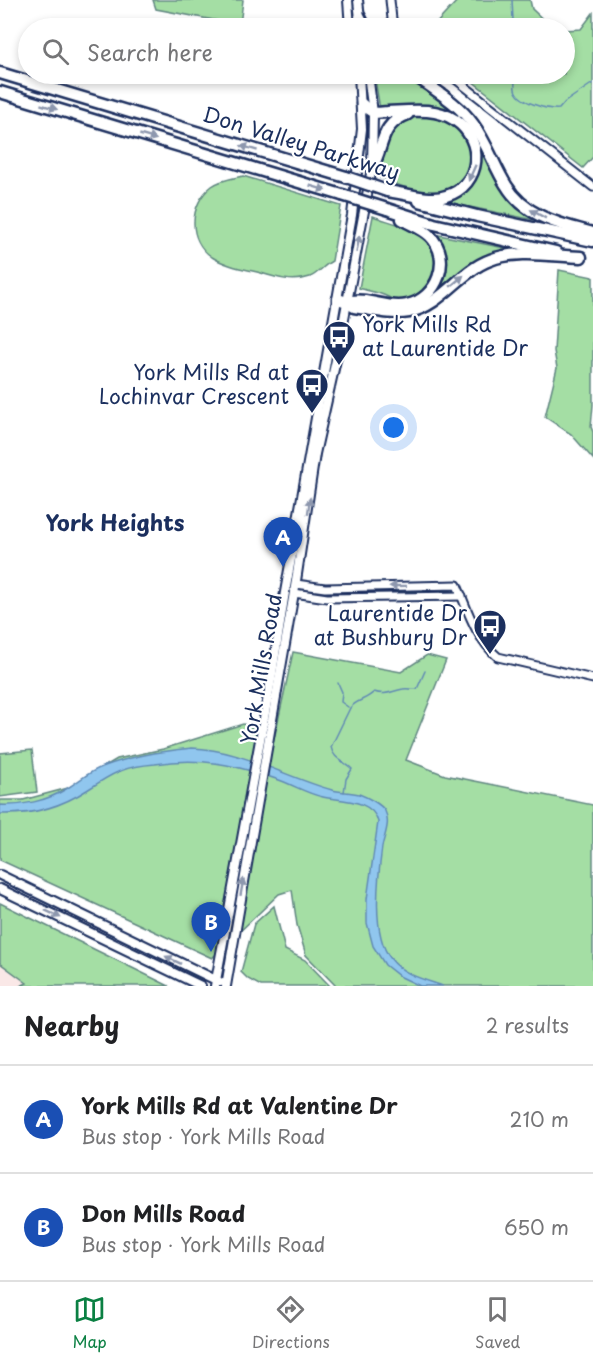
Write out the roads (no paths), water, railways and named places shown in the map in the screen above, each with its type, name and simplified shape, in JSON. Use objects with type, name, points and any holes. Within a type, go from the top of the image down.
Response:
[{"type":"highway","name":"Don Valley Parkway","points":[[38,84],[387,191],[477,216],[593,241]]},
{"type":"highway","points":[[426,84],[456,106],[472,122],[506,184],[519,202],[542,218],[593,233]]},
{"type":"highway","name":"Don Valley Parkway","points":[[3,93],[434,224],[593,260]]},
{"type":"highway","points":[[362,104],[374,112],[439,112],[455,120],[468,132],[473,142],[477,160],[472,177],[462,188],[445,197],[425,198],[387,191]]},
{"type":"highway","points":[[372,168],[378,158],[384,133],[390,125],[396,119],[418,111]]},
{"type":"highway","points":[[342,300],[356,299],[406,306],[421,300],[434,289],[441,272],[441,256],[437,246],[419,228],[387,209]]},
{"type":"highway","points":[[342,300],[354,307],[407,312],[428,304],[477,266],[499,257],[516,254],[581,257]]},
{"type":"main road","points":[[348,0],[349,18]]},
{"type":"main road","points":[[358,0],[361,18]]},
{"type":"main road","name":"York Mills Road","points":[[215,983],[248,799],[266,727],[295,589],[315,454],[342,300],[360,158],[362,104],[360,84]]},
{"type":"main road","name":"York Mills Road","points":[[226,986],[257,800],[266,727],[342,300],[372,168],[374,112],[370,84]]},
{"type":"main road","points":[[0,876],[215,983],[226,986]]},
{"type":"main road","points":[[0,889],[201,986]]},
{"type":"street","points":[[390,0],[392,18]]},
{"type":"street","points":[[462,84],[593,187]]},
{"type":"street","points":[[295,589],[457,585],[479,637],[498,657],[593,679]]},
{"type":"street","points":[[295,589],[327,598],[462,596]]},
{"type":"water","points":[[192,748],[245,758],[314,785],[359,794],[380,806],[387,816],[378,889],[378,921],[385,949],[396,965],[402,969],[443,986],[420,986],[399,976],[385,965],[373,946],[367,923],[367,899],[378,822],[375,814],[363,805],[317,796],[245,769],[216,763],[187,761],[131,768],[114,774],[77,796],[56,805],[23,813],[0,814],[0,805],[26,804],[43,800],[66,789],[92,772],[113,763],[146,754]]},
{"type":"waterway","points":[[512,0],[513,18]]},
{"type":"waterway","points":[[515,84],[517,94],[521,98],[541,107],[559,109],[565,102],[593,83]]},
{"type":"waterway","points":[[344,792],[346,779],[352,769],[336,757],[331,747],[350,708],[374,692],[417,689],[425,671]]},
{"type":"waterway","points":[[338,683],[342,692],[341,702],[348,707]]},
{"type":"place","name":"York Mills Rd at Laurentide Dr","points":[[339,366]]},
{"type":"place","name":"York Mills Rd at Lochinvar Crescent","points":[[312,414]]},
{"type":"place","name":"York Mills Rd at Valentine Dr","points":[[283,567]]},
{"type":"place","name":"Laurentide Dr at Bushbury Dr","points":[[490,655]]},
{"type":"place","name":"Don Mills Road","points":[[211,952]]},
{"type":"district","name":"York Heights","points":[[115,523]]}]
